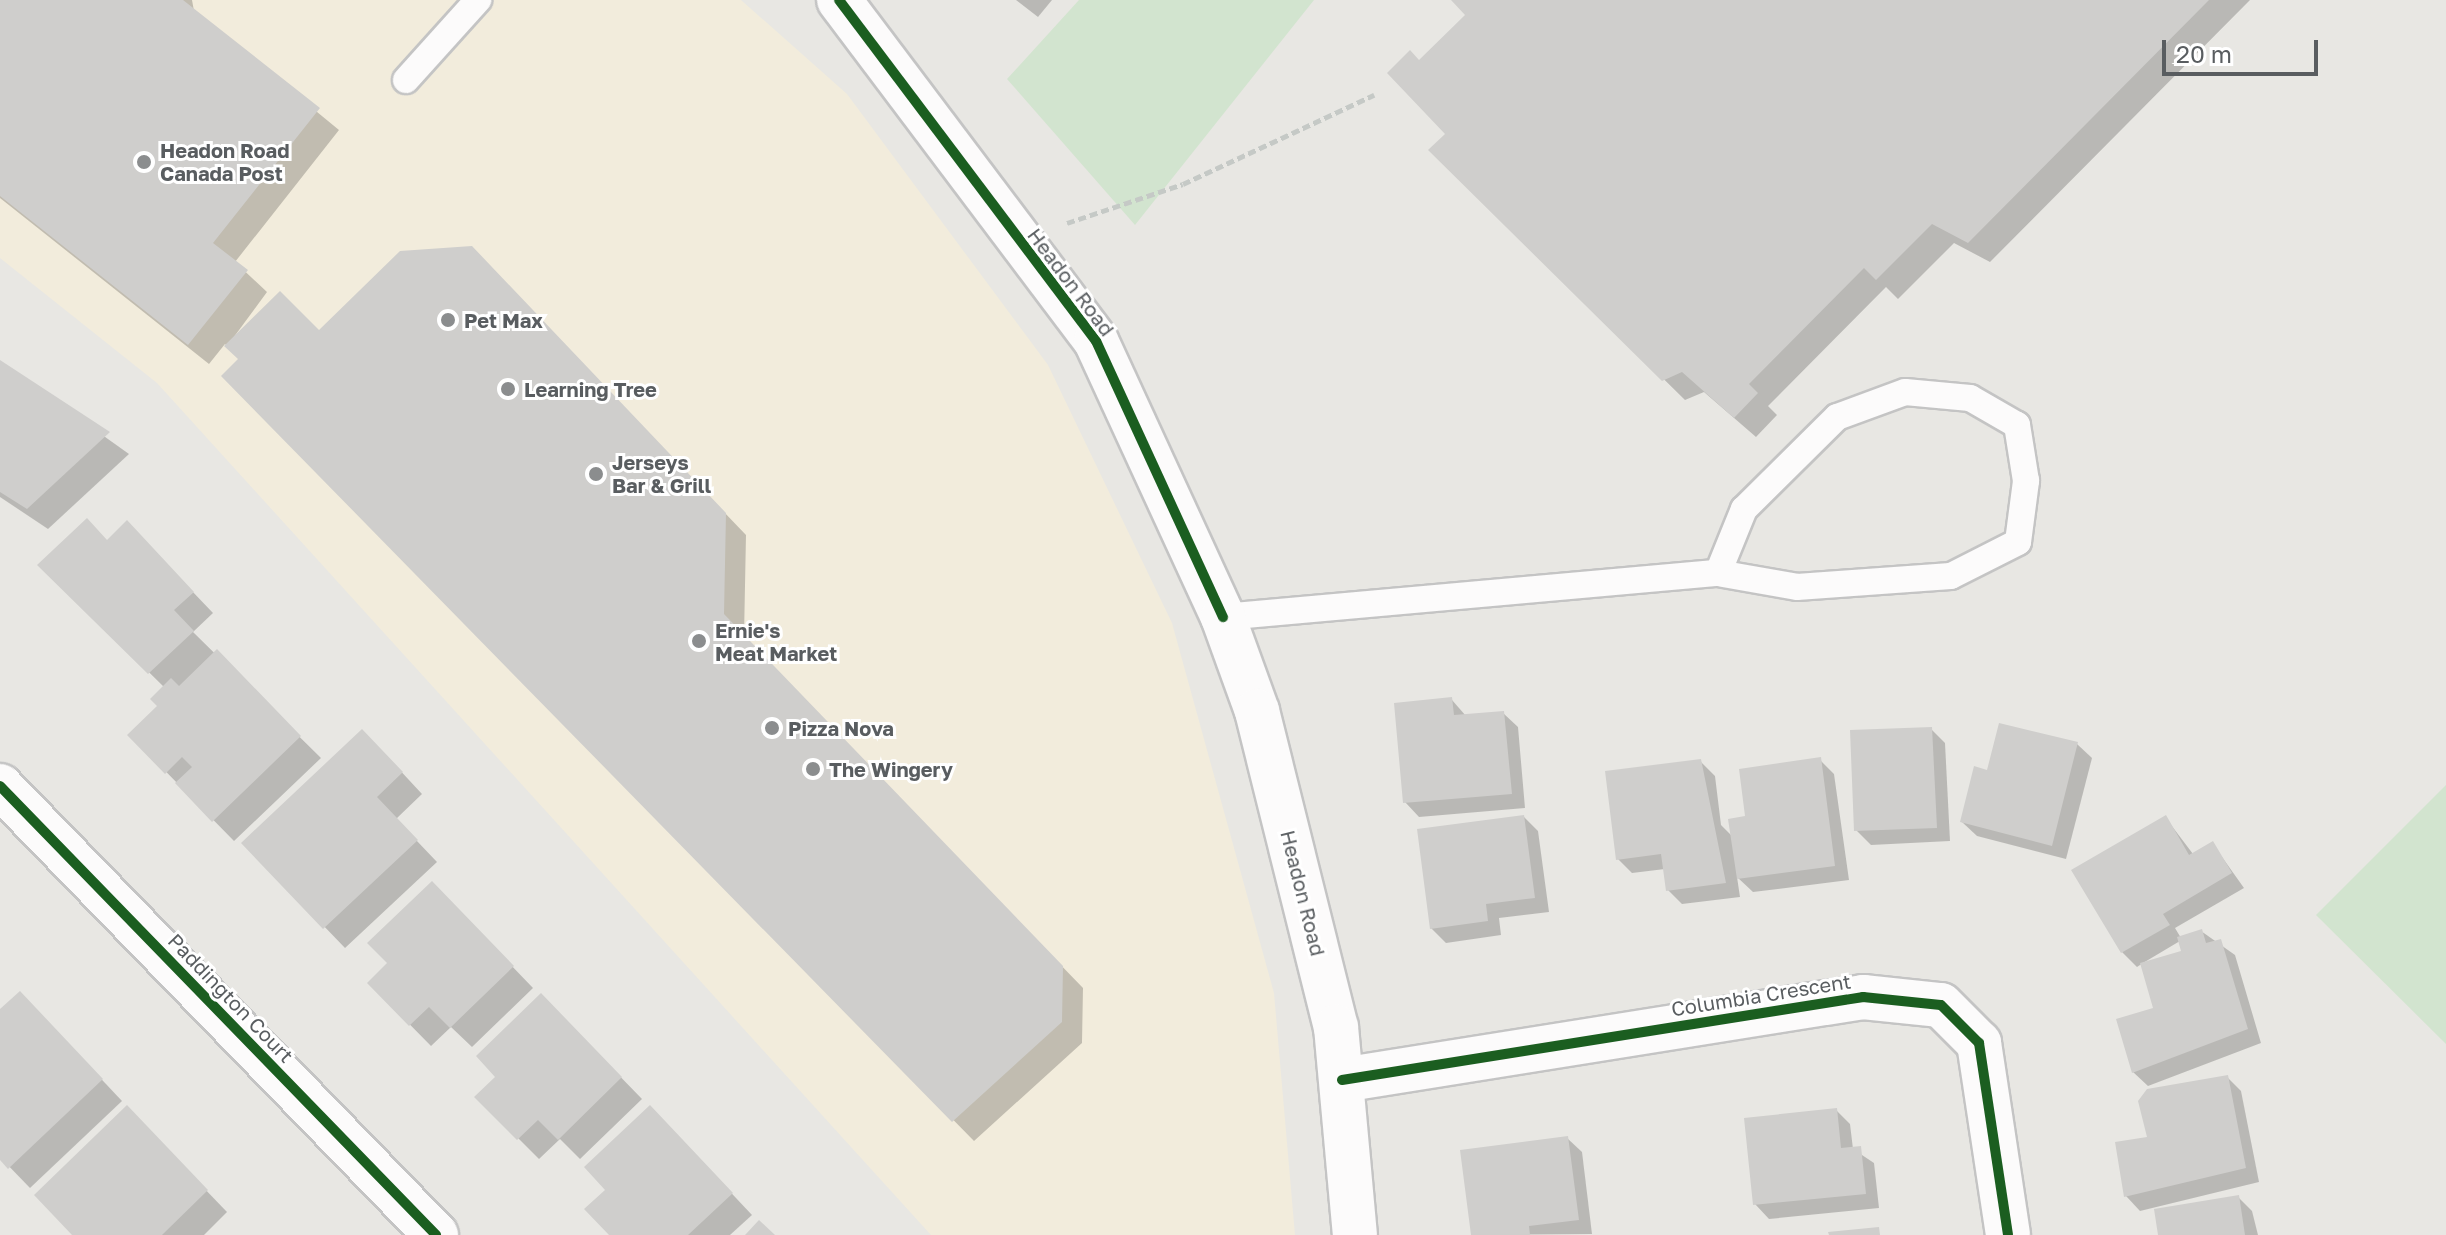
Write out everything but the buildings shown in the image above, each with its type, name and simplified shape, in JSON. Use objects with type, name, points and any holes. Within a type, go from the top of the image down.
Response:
[{"type":"street","name":"Headon Road","points":[[839,0],[1096,341],[1223,617],[1257,711],[1336,1027],[1355,1235]]},
{"type":"street","name":"Paddington Court","points":[[0,786],[436,1235]]},
{"type":"street","name":"Columbia Crescent","points":[[1342,1080],[1863,997],[1941,1005],[1979,1043],[2008,1235]]},
{"type":"lane","points":[[406,80],[478,0]]},
{"type":"lane","points":[[1223,617],[1718,573],[1797,587],[1951,576],[2018,542],[2026,481],[2017,425],[1970,398],[1905,392],[1837,417],[1744,509],[1718,573]]},
{"type":"path","points":[[1017,240],[1183,184],[1374,95]]},
{"type":"shaded area","points":[[0,0],[741,0],[847,94],[1048,365],[1172,623],[1274,993],[1295,1235],[931,1235],[157,383],[0,258]]},
{"type":"green space","points":[[1079,0],[1314,0],[1135,225],[1007,79]]},
{"type":"green space","points":[[2446,785],[2446,1044],[2316,915]]},
{"type":"cycle path","points":[[839,0],[1096,341],[1223,617]]},
{"type":"cycle path","points":[[0,786],[436,1235]]},
{"type":"cycle path","points":[[1342,1080],[1863,997],[1941,1005],[1979,1043],[2008,1235]]},
{"type":"place","name":"Headon Road Canada Post","points":[[144,162]]},
{"type":"place","name":"Pet Max","points":[[448,320]]},
{"type":"place","name":"Learning Tree","points":[[508,389]]},
{"type":"place","name":"Jerseys Bar & Grill","points":[[596,474]]},
{"type":"place","name":"Ernie's Meat Market","points":[[699,641]]},
{"type":"place","name":"Pizza Nova","points":[[772,728]]},
{"type":"place","name":"The Wingery","points":[[813,769]]}]
